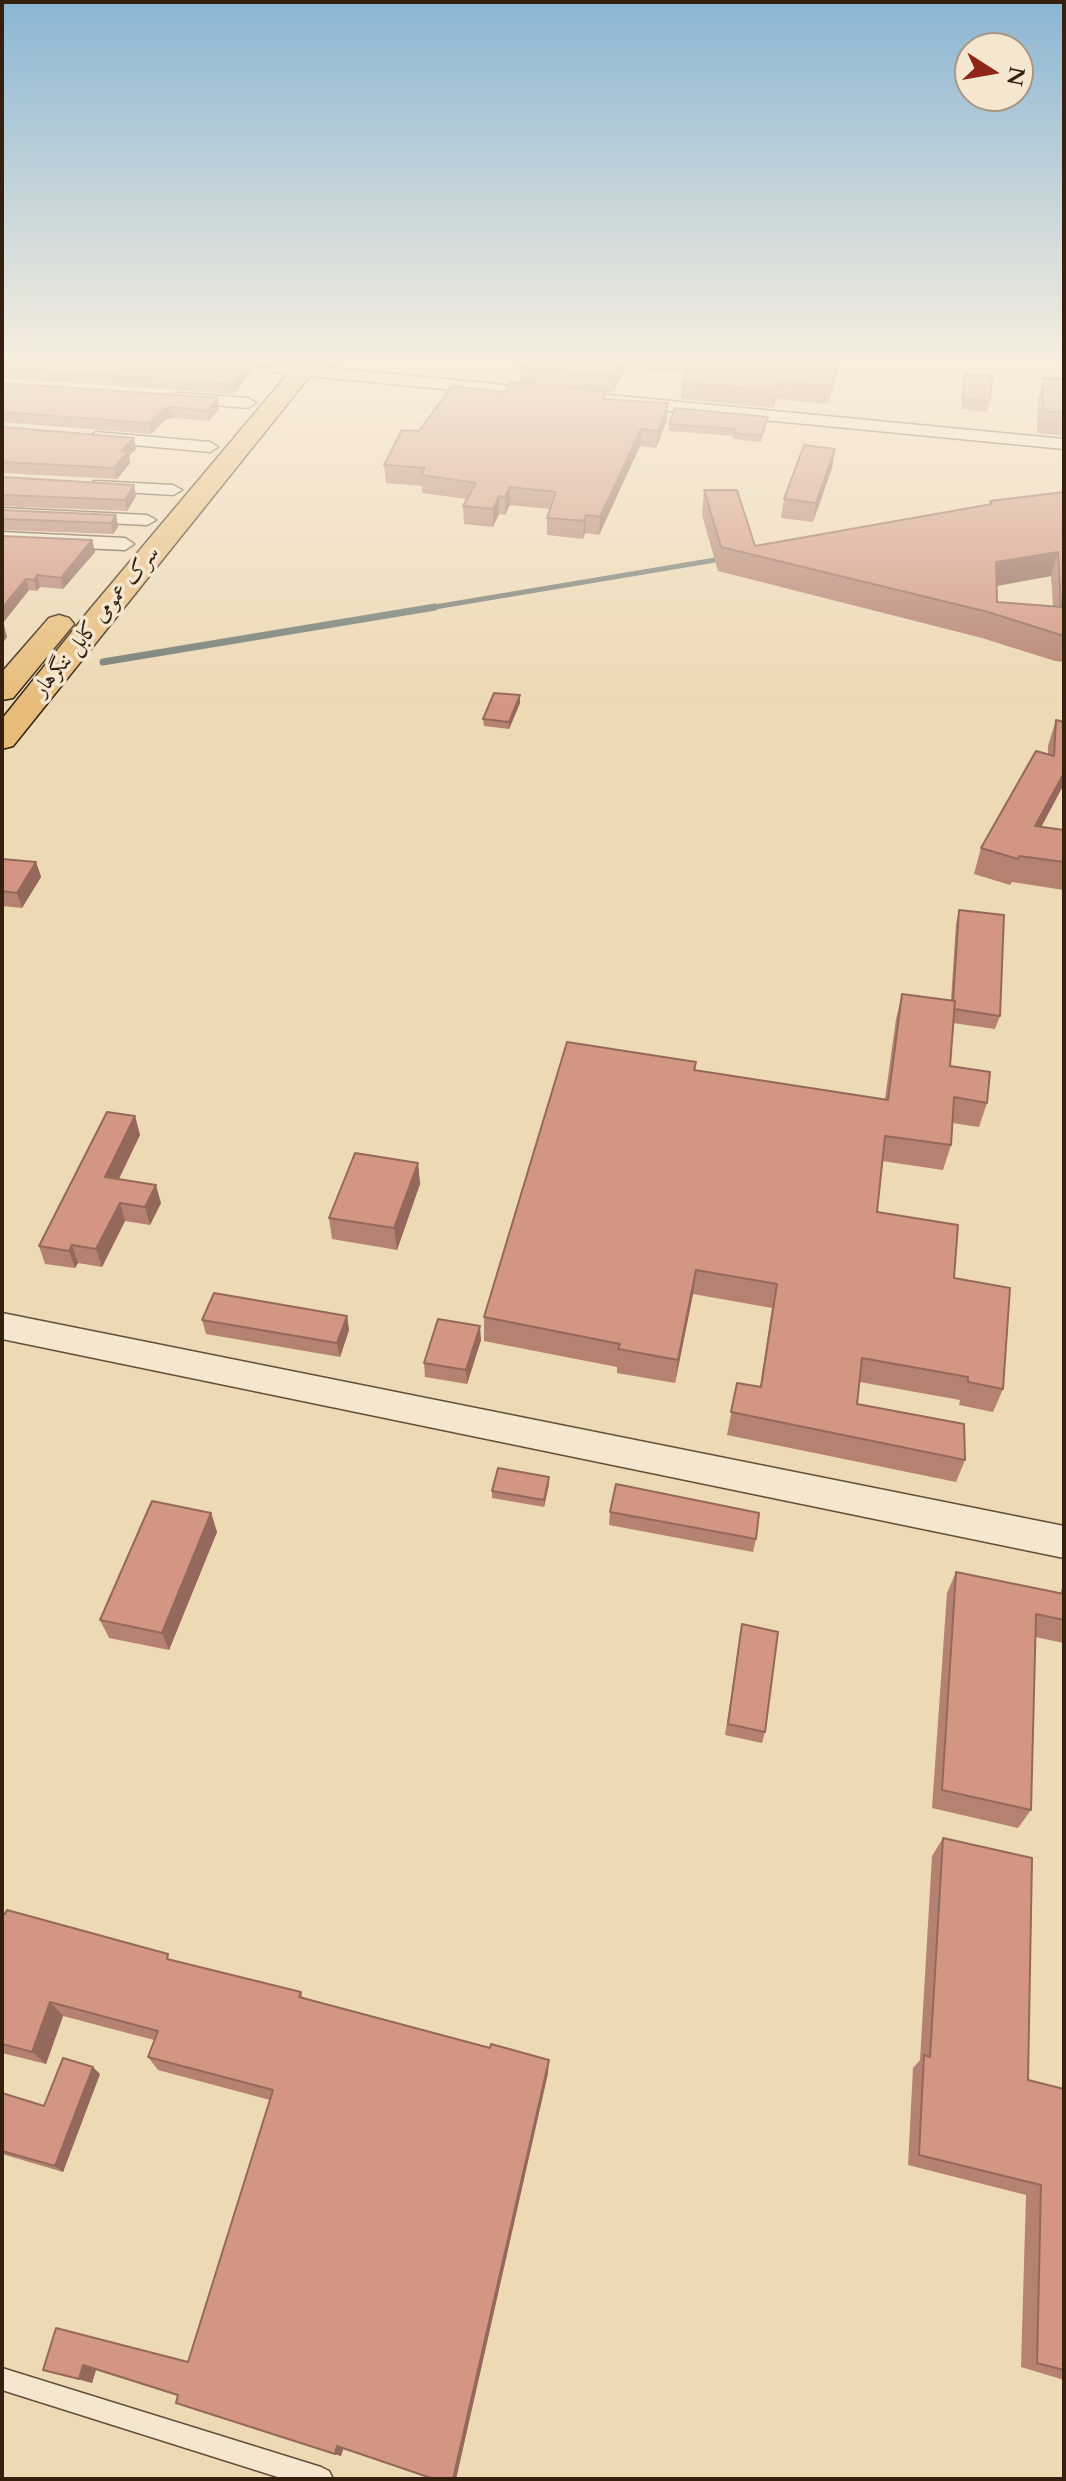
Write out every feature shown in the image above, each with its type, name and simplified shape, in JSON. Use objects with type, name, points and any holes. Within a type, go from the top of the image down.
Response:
[{"type":"highway","name":"سرک عمومی کابل ننگرهار","points":[[5,683],[188,473]]},
{"type":"highway","name":"سرک عمومی کابل ننگرهار","points":[[2,739],[57,673],[208,473]]},
{"type":"street","points":[[80,485],[173,490]]},
{"type":"street","points":[[2,513],[147,520]]},
{"type":"street","points":[[2,538],[125,544]]},
{"type":"street","points":[[2,1326],[1064,1542]]},
{"type":"lane","points":[[2,2379],[321,2479]]},
{"type":"building","points":[[621,473],[600,517],[586,515],[584,521],[547,518],[556,492],[510,487],[505,497],[499,496],[493,509],[463,506],[476,483],[421,475]]},
{"type":"building","points":[[794,473],[827,473],[816,503],[784,499]]},
{"type":"building","points":[[2,477],[134,485],[125,500],[2,495]]},
{"type":"building","points":[[704,490],[737,490],[755,546],[992,504],[990,501],[1064,492],[1064,636],[988,612],[721,547]],"holes":[[[1058,552],[1061,607],[997,602],[996,562]]]},
{"type":"building","points":[[2,510],[116,515],[111,523],[2,519]]},
{"type":"building","points":[[2,536],[92,540],[61,578],[37,575],[34,580],[26,579],[2,608]]},
{"type":"building","points":[[494,693],[520,695],[509,722],[483,719]]},
{"type":"building","points":[[1056,720],[1064,722],[1064,773],[1035,826],[1064,830],[1064,862],[1019,856],[1018,859],[981,848],[1036,751],[1054,756]]},
{"type":"building","points":[[2,859],[36,862],[17,893],[2,891]]},
{"type":"building","points":[[959,910],[1004,915],[1000,1016],[954,1009]]},
{"type":"building","points":[[902,994],[955,1001],[950,1066],[990,1072],[987,1103],[954,1097],[951,1145],[885,1136],[877,1212],[958,1225],[954,1278],[1010,1288],[1003,1389],[968,1382],[968,1377],[862,1358],[857,1404],[964,1424],[965,1460],[731,1412],[737,1383],[761,1387],[777,1284],[696,1270],[678,1360],[618,1349],[620,1344],[484,1317],[567,1042],[696,1062],[694,1070],[888,1100]]},
{"type":"building","points":[[107,1112],[135,1116],[105,1177],[156,1185],[145,1207],[120,1203],[96,1249],[72,1245],[69,1251],[39,1246]]},
{"type":"building","points":[[355,1153],[418,1163],[394,1228],[329,1218]]},
{"type":"building","points":[[214,1293],[347,1316],[337,1343],[202,1320]]},
{"type":"building","points":[[438,1319],[480,1326],[466,1370],[424,1363]]},
{"type":"building","points":[[498,1468],[549,1477],[544,1500],[492,1491]]},
{"type":"building","points":[[616,1484],[759,1513],[756,1539],[610,1512]]},
{"type":"building","points":[[152,1501],[211,1513],[162,1633],[100,1620]]},
{"type":"building","points":[[956,1572],[1064,1594],[1064,1620],[1036,1614],[1031,1810],[942,1790]]},
{"type":"building","points":[[742,1624],[778,1632],[765,1732],[728,1724]]},
{"type":"building","points":[[943,1838],[1032,1858],[1028,2080],[1064,2089],[1064,2370],[1037,2363],[1041,2185],[919,2155],[924,2055],[930,2057]]},
{"type":"building","points":[[7,1910],[168,1954],[167,1959],[301,1992],[299,1997],[490,2048],[491,2044],[549,2060],[453,2479],[434,2479],[337,2446],[335,2454],[176,2403],[178,2395],[83,2365],[79,2379],[43,2370],[56,2328],[188,2362],[273,2090],[148,2057],[158,2031],[50,2002],[32,2052],[2,2044],[2,1913],[5,1914]]},
{"type":"building","points":[[63,2058],[93,2067],[55,2166],[2,2151],[2,2093],[44,2106]]},
{"type":"waterway","points":[[429,608],[727,558]]},
{"type":"waterway","points":[[429,608],[435,607]]},
{"type":"waterway","points":[[103,662],[429,608]]},
{"type":"waterway","points":[[423,609],[429,608]]}]
